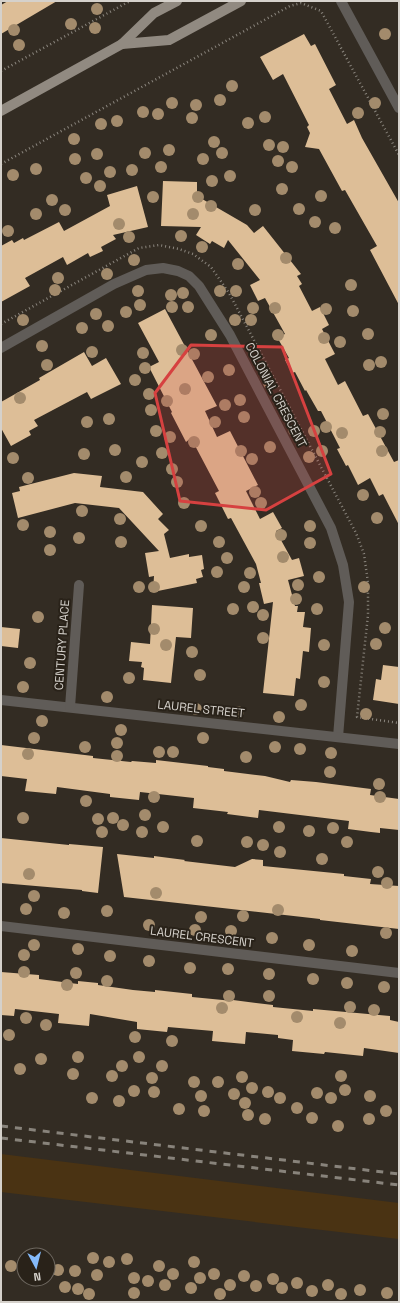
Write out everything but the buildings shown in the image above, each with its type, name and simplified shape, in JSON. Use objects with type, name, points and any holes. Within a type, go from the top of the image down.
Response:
[{"type":"main road","points":[[1,111],[122,44],[154,13],[176,1]]},
{"type":"main road","points":[[122,44],[169,40],[241,1]]},
{"type":"street","points":[[341,1],[399,108]]},
{"type":"street","name":"COLONIAL CRESCENT","points":[[1,348],[114,284],[146,270],[163,268],[178,271],[189,276],[199,286],[230,335],[332,528],[343,565],[349,602],[338,737]]},
{"type":"street","name":"CENTURY PLACE","points":[[70,707],[80,585]]},
{"type":"street","name":"LAUREL STREET","points":[[1,700],[399,744]]},
{"type":"street","name":"LAUREL CRESCENT","points":[[1,926],[399,973]]},
{"type":"path","points":[[1,71],[130,1]]},
{"type":"path","points":[[1,164],[290,6],[301,3],[321,12],[399,155]]},
{"type":"path","points":[[1,324],[139,248],[159,245],[179,249],[193,254],[211,267],[229,293],[356,533],[364,554],[368,583],[368,615],[356,717],[399,723]]},
{"type":"highlighted area","points":[[191,345],[282,347],[331,474],[266,510],[180,501],[155,393]]},
{"type":"shaded area","points":[[1,1154],[399,1203],[399,1239],[1,1192]]},
{"type":"railway","points":[[1,1126],[399,1174]]},
{"type":"railway","points":[[1,1138],[399,1185]]}]
